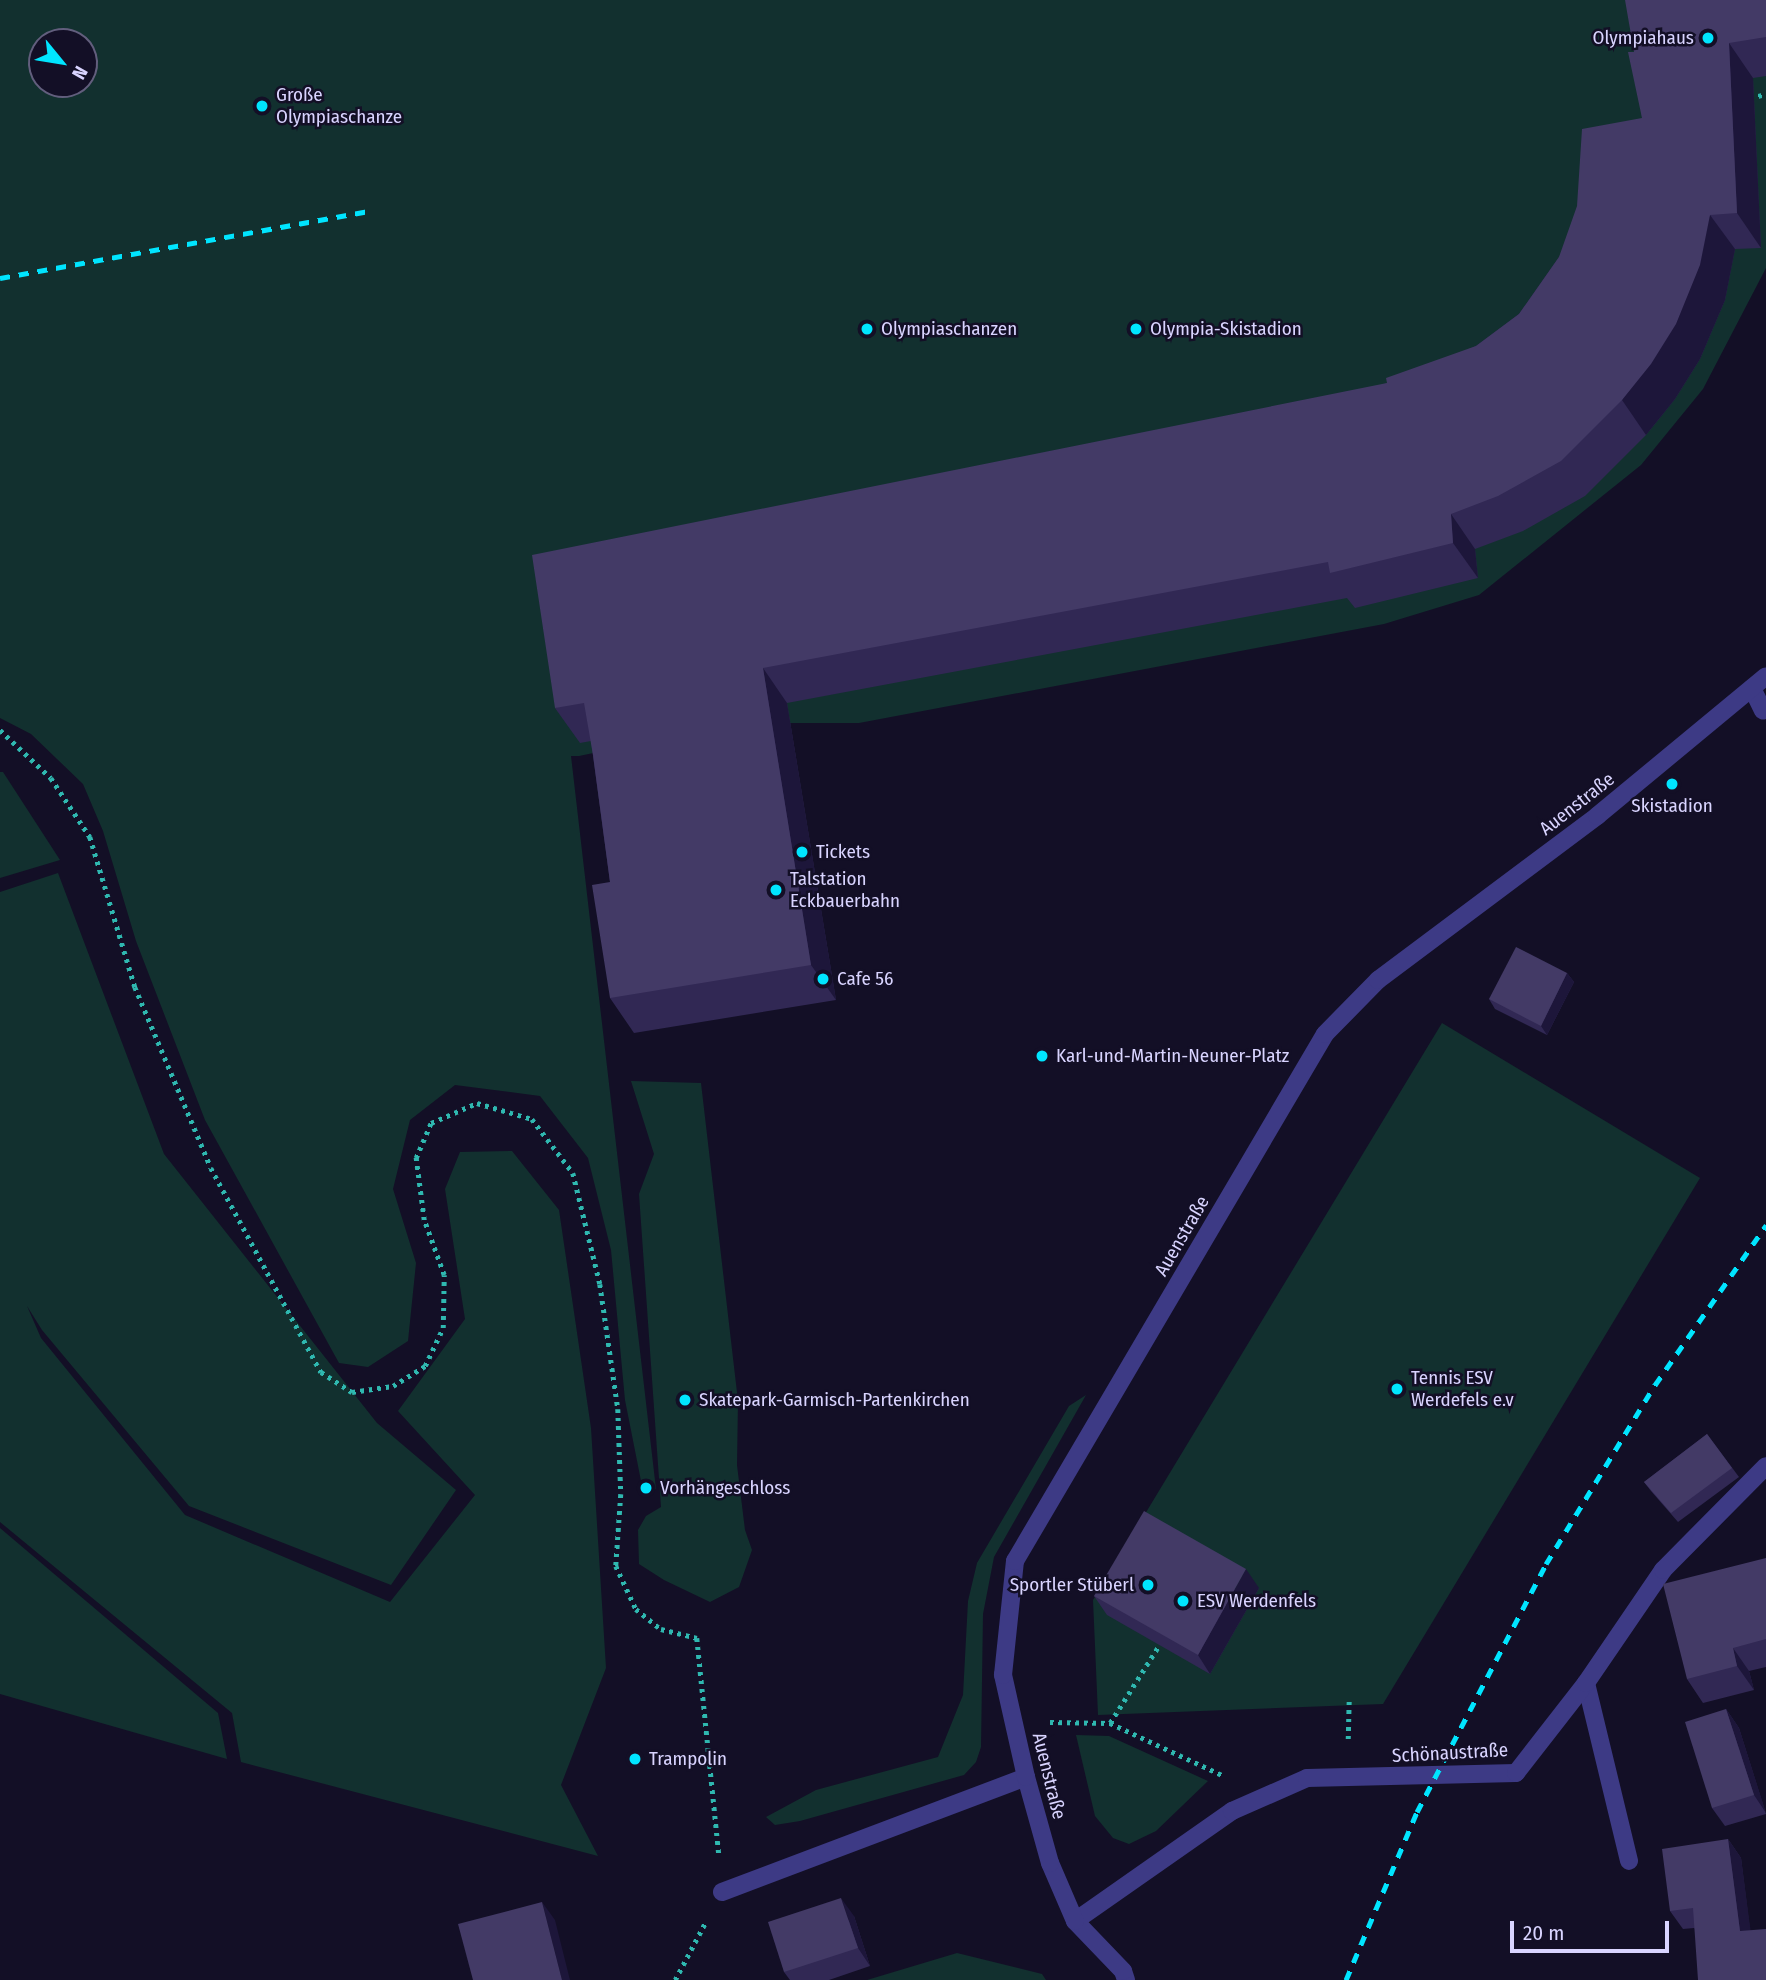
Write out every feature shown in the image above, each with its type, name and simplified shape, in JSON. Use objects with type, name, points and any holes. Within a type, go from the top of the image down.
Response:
[{"type":"street","name":"Auenstraße","points":[[1126,1980],[1123,1971],[1074,1921],[1050,1863],[1026,1777],[1003,1675],[1015,1561],[1325,1034],[1378,980],[1587,824],[1766,676]]},
{"type":"street","points":[[1752,688],[1763,711]]},
{"type":"street","name":"Schönaustraße","points":[[1074,1921],[1232,1811],[1307,1778],[1516,1773],[1586,1683],[1663,1570],[1766,1466]]},
{"type":"street","points":[[1586,1683],[1629,1861]]},
{"type":"street","points":[[722,1892],[1026,1777]]},
{"type":"path","points":[[1737,100],[1766,94]]},
{"type":"path","points":[[0,730],[51,778],[90,837],[135,987],[211,1168],[321,1372],[352,1392],[393,1386],[425,1366],[443,1328],[444,1276],[424,1220],[416,1158],[431,1123],[477,1103],[533,1119],[573,1173],[600,1284],[618,1409],[621,1494],[616,1566],[636,1609],[661,1629],[697,1638],[722,1892],[675,1980]]},
{"type":"path","points":[[1110,1723],[1160,1644]]},
{"type":"path","points":[[1056,1721],[1110,1723],[1266,1796]]},
{"type":"green space","name":"Olympiaschanzen","points":[[0,0],[1766,0],[1766,268],[1703,389],[1641,465],[1479,595],[1384,624],[859,723],[737,723],[571,756],[656,1489],[643,1491],[625,1400],[611,1250],[588,1158],[540,1096],[455,1085],[410,1120],[393,1189],[416,1263],[408,1341],[368,1367],[339,1363],[205,1120],[136,941],[103,831],[83,784],[31,734],[0,718]]},
{"type":"green space","points":[[0,772],[3,772],[60,860],[0,878]]},
{"type":"green space","points":[[58,873],[164,1154],[377,1423],[456,1490],[391,1585],[189,1506],[42,1330],[27,1306],[41,1338],[185,1515],[390,1602],[475,1495],[398,1411],[465,1319],[445,1189],[460,1152],[512,1151],[559,1210],[591,1428],[606,1668],[561,1785],[598,1856],[241,1762],[232,1713],[0,1522],[0,892]]},
{"type":"green space","name":"Tennis ESV Werdefels e.v","points":[[1442,1023],[1700,1178],[1383,1704],[1098,1715],[1093,1600]]},
{"type":"green space","points":[[631,1081],[701,1083],[738,1401],[737,1465],[745,1530],[752,1550],[739,1587],[710,1602],[664,1580],[639,1564],[638,1530],[646,1516],[661,1507],[639,1194],[654,1154]]},
{"type":"green space","points":[[1086,1395],[994,1557],[983,1614],[981,1747],[976,1762],[964,1775],[800,1821],[775,1825],[766,1817],[816,1790],[938,1757],[963,1695],[968,1601],[977,1563],[1069,1406]]},
{"type":"green space","points":[[0,1528],[218,1713],[227,1759],[0,1694]]},
{"type":"green space","points":[[1076,1735],[1109,1736],[1208,1781],[1156,1831],[1129,1844],[1113,1838],[1095,1816]]},
{"type":"green space","points":[[957,1953],[1042,1974],[1046,1980],[867,1980]]},
{"type":"building","points":[[1625,0],[1766,0],[1766,37],[1729,43],[1737,213],[1710,215],[1700,265],[1676,324],[1651,364],[1622,400],[1561,461],[1498,496],[1451,514],[1453,543],[1330,573],[1328,562],[763,668],[811,965],[610,998],[592,885],[610,882],[584,703],[555,708],[532,555],[1387,383],[1386,378],[1476,346],[1519,314],[1559,257],[1577,206],[1582,129],[1642,118],[1628,52],[1634,52]]},
{"type":"building","points":[[1516,947],[1567,973],[1541,1026],[1489,999]]},
{"type":"building","points":[[1707,1434],[1732,1468],[1671,1513],[1644,1482]]},
{"type":"building","name":"ESV Werdenfels","points":[[1144,1511],[1246,1569],[1198,1655],[1094,1596]]},
{"type":"building","points":[[1766,1558],[1766,1639],[1733,1648],[1737,1666],[1687,1679],[1663,1584]]},
{"type":"building","points":[[1726,1709],[1754,1795],[1712,1808],[1685,1722]]},
{"type":"building","points":[[1728,1839],[1740,1931],[1766,1929],[1766,1980],[1698,1980],[1693,1908],[1670,1911],[1662,1849]]},
{"type":"building","points":[[841,1898],[858,1948],[784,1972],[768,1922]]},
{"type":"building","points":[[542,1902],[562,1980],[473,1980],[458,1924]]},
{"type":"railway","points":[[0,278],[369,211]]},
{"type":"railway","points":[[1346,1980],[1417,1812],[1546,1564],[1655,1385],[1766,1225]]},
{"type":"place","name":"Olympiahaus","points":[[1708,38]]},
{"type":"place","name":"Große Olympiaschanze","points":[[262,106]]},
{"type":"place","name":"Olympiaschanzen","points":[[867,329]]},
{"type":"place","name":"Olympia-Skistadion","points":[[1136,329]]},
{"type":"place","name":"Skistadion","points":[[1672,784]]},
{"type":"place","name":"Tickets","points":[[802,852]]},
{"type":"place","name":"Talstation Eckbauerbahn","points":[[776,890]]},
{"type":"place","name":"Cafe 56","points":[[823,979]]},
{"type":"place","name":"Karl-und-Martin-Neuner-Platz","points":[[1042,1056]]},
{"type":"place","name":"Tennis ESV Werdefels e.v","points":[[1397,1389]]},
{"type":"place","name":"Skatepark-Garmisch-Partenkirchen","points":[[685,1400]]},
{"type":"place","name":"Vorhängeschloss","points":[[646,1488]]},
{"type":"place","name":"Sportler Stüberl","points":[[1148,1585]]},
{"type":"place","name":"ESV Werdenfels","points":[[1183,1601]]},
{"type":"place","name":"Trampolin","points":[[635,1759]]}]
